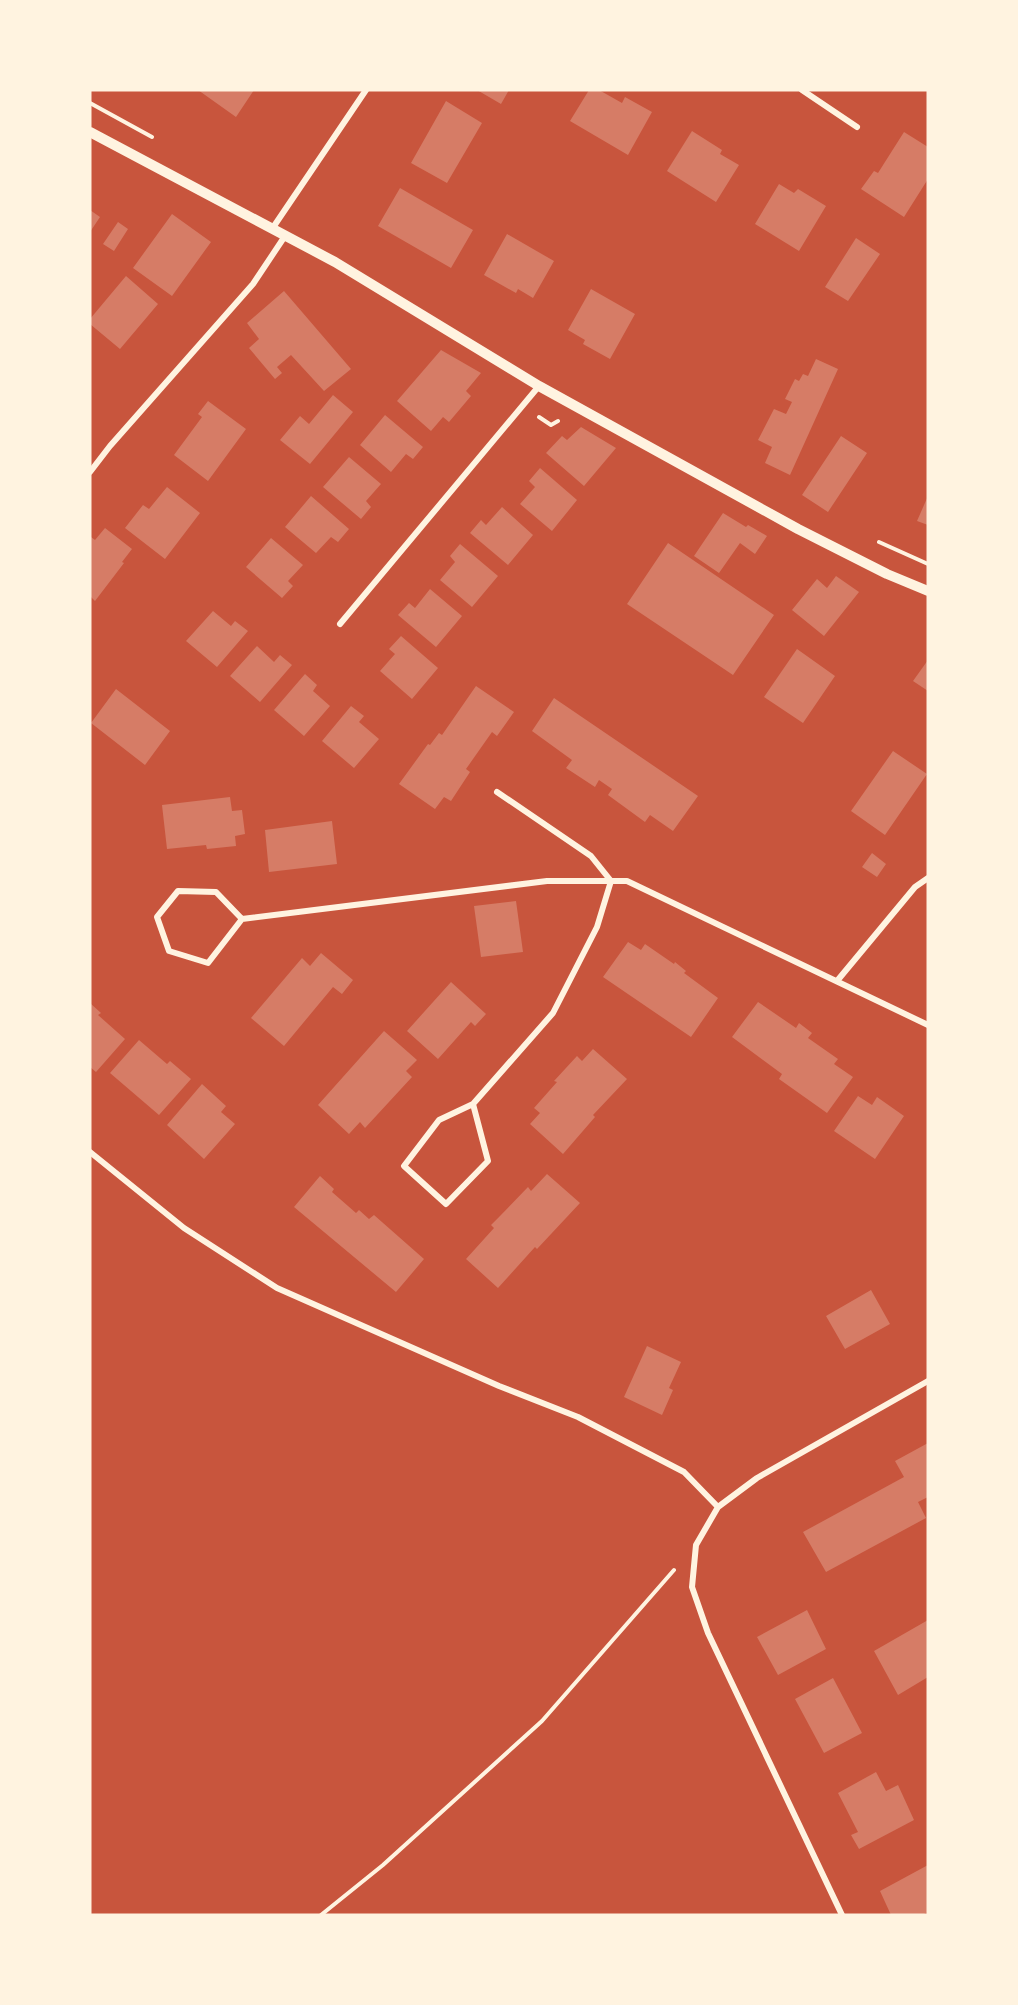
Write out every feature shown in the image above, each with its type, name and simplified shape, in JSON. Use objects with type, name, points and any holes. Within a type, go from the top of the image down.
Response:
[{"type":"street","points":[[272,230],[366,90]]},
{"type":"street","points":[[802,90],[857,127]]},
{"type":"street","points":[[90,132],[335,262],[539,386],[798,529],[887,574],[928,591]]},
{"type":"street","points":[[90,472],[253,284],[285,236]]},
{"type":"street","points":[[340,624],[539,386]]},
{"type":"street","points":[[496,792],[591,856],[611,881]]},
{"type":"street","points":[[837,981],[915,887],[928,878]]},
{"type":"street","points":[[242,919],[216,892],[178,891],[157,916],[169,951],[208,963],[242,919],[547,881],[627,881],[928,1025]]},
{"type":"street","points":[[473,1104],[488,1161],[446,1204],[404,1166],[439,1120],[473,1104],[553,1013],[597,927],[611,881]]},
{"type":"street","points":[[90,1152],[184,1228],[277,1288],[499,1386],[578,1417],[684,1472],[718,1507]]},
{"type":"street","points":[[842,1915],[708,1633],[692,1587],[696,1545],[718,1507],[757,1478],[928,1381]]},
{"type":"path","points":[[873,539],[928,564]]},
{"type":"path","points":[[321,1915],[383,1865],[542,1721],[696,1545]]},
{"type":"building","points":[[198,90],[254,90],[236,117]]},
{"type":"building","points":[[477,90],[509,90],[501,104]]},
{"type":"building","points":[[589,90],[599,90],[622,103],[625,97],[652,112],[628,155],[570,121]]},
{"type":"building","points":[[446,101],[482,123],[447,183],[411,163]]},
{"type":"building","points":[[692,131],[722,150],[720,154],[739,165],[716,202],[667,171]]},
{"type":"building","points":[[904,132],[928,147],[928,179],[904,217],[861,189],[874,171],[878,173]]},
{"type":"building","points":[[779,184],[794,193],[798,189],[826,206],[799,251],[755,224]]},
{"type":"building","points":[[400,188],[473,230],[451,268],[378,226]]},
{"type":"building","points":[[90,210],[100,217],[90,232]]},
{"type":"building","points":[[172,214],[211,242],[172,296],[133,268]]},
{"type":"building","points":[[118,222],[128,229],[114,251],[103,244]]},
{"type":"building","points":[[507,234],[554,261],[533,298],[518,289],[516,293],[484,275]]},
{"type":"building","points":[[856,238],[880,254],[848,301],[825,287]]},
{"type":"building","points":[[126,276],[158,304],[120,349],[90,324],[90,319]]},
{"type":"building","points":[[591,289],[635,314],[610,359],[583,344],[585,340],[568,330]]},
{"type":"building","points":[[284,291],[351,369],[324,391],[291,355],[277,367],[282,373],[275,379],[249,348],[259,339],[247,323]]},
{"type":"building","points":[[441,350],[481,373],[466,391],[471,396],[449,422],[443,417],[431,431],[397,401]]},
{"type":"building","points":[[816,359],[838,369],[790,475],[765,463],[772,447],[758,440],[774,409],[786,414],[792,402],[785,399],[795,379],[799,381],[803,374],[808,376]]},
{"type":"building","points":[[333,395],[353,412],[310,464],[280,440],[300,416],[309,424]]},
{"type":"building","points":[[208,401],[246,429],[208,481],[174,455],[202,417],[198,414]]},
{"type":"building","points":[[385,415],[423,447],[413,459],[406,454],[391,472],[360,445]]},
{"type":"building","points":[[581,427],[616,448],[584,486],[546,453],[562,436],[567,440]]},
{"type":"building","points":[[841,436],[867,453],[828,512],[802,495]]},
{"type":"building","points":[[349,457],[381,484],[366,501],[371,507],[361,519],[323,487]]},
{"type":"building","points":[[540,468],[577,500],[552,531],[520,504],[535,487],[529,481]]},
{"type":"building","points":[[167,487],[200,513],[165,559],[125,528],[143,505],[149,509]]},
{"type":"building","points":[[311,496],[349,529],[338,542],[331,537],[316,553],[285,527]]},
{"type":"building","points":[[928,496],[928,525],[917,521]]},
{"type":"building","points":[[502,507],[533,535],[508,565],[470,533],[481,520],[486,525]]},
{"type":"building","points":[[723,513],[767,536],[755,554],[740,543],[719,573],[694,556]]},
{"type":"building","points":[[105,528],[132,549],[95,601],[90,596],[90,539],[91,537],[95,540]]},
{"type":"building","points":[[271,538],[303,565],[288,581],[293,586],[282,598],[246,567]]},
{"type":"building","points":[[668,543],[774,615],[733,675],[627,604]]},
{"type":"building","points":[[460,544],[498,576],[472,607],[440,580],[455,562],[450,556]]},
{"type":"building","points":[[836,576],[859,592],[824,636],[792,610],[817,579],[827,588]]},
{"type":"building","points":[[430,589],[462,616],[436,647],[398,615],[409,603],[415,608]]},
{"type":"building","points":[[213,611],[231,626],[235,621],[248,631],[217,667],[186,641]]},
{"type":"building","points":[[401,636],[438,668],[412,699],[380,671],[395,654],[389,649]]},
{"type":"building","points":[[257,646],[274,662],[280,655],[292,665],[260,702],[230,676]]},
{"type":"building","points":[[797,649],[835,676],[803,723],[764,697]]},
{"type":"building","points":[[928,660],[928,691],[913,681]]},
{"type":"building","points":[[305,674],[317,685],[313,691],[330,706],[304,736],[274,710]]},
{"type":"building","points":[[476,686],[514,712],[497,736],[492,732],[466,769],[470,772],[451,801],[444,797],[435,809],[399,784],[428,744],[430,745],[439,733],[442,735]]},
{"type":"building","points":[[116,689],[170,731],[145,765],[91,723]]},
{"type":"building","points":[[554,698],[698,796],[673,831],[650,815],[645,822],[608,795],[612,789],[599,780],[595,787],[566,768],[572,760],[532,731]]},
{"type":"building","points":[[351,706],[364,716],[359,722],[379,739],[354,768],[322,741]]},
{"type":"building","points":[[893,751],[927,774],[885,835],[851,811]]},
{"type":"building","points":[[230,797],[232,811],[242,810],[245,834],[235,836],[236,846],[207,849],[206,845],[167,849],[162,805]]},
{"type":"building","points":[[332,821],[337,864],[269,872],[265,830]]},
{"type":"building","points":[[872,853],[886,864],[877,877],[862,867]]},
{"type":"building","points":[[516,901],[523,952],[481,957],[474,906]]},
{"type":"building","points":[[628,942],[641,950],[645,944],[674,964],[675,962],[686,971],[684,973],[718,998],[691,1037],[603,977]]},
{"type":"building","points":[[321,953],[353,980],[342,994],[333,987],[284,1046],[251,1018],[302,958],[310,966]]},
{"type":"building","points":[[451,982],[486,1014],[475,1026],[471,1022],[438,1059],[407,1031]]},
{"type":"building","points":[[758,1002],[796,1028],[799,1023],[812,1033],[808,1038],[838,1059],[834,1064],[853,1077],[827,1113],[779,1079],[782,1074],[732,1037]]},
{"type":"building","points":[[90,1003],[101,1013],[98,1015],[125,1039],[96,1072],[90,1067]]},
{"type":"building","points":[[384,1031],[417,1060],[406,1071],[412,1077],[365,1128],[360,1122],[349,1134],[318,1105]]},
{"type":"building","points":[[139,1040],[167,1064],[170,1061],[191,1079],[159,1115],[110,1073]]},
{"type":"building","points":[[593,1049],[627,1079],[593,1115],[595,1117],[563,1154],[530,1124],[540,1113],[534,1108],[577,1056],[582,1061]]},
{"type":"building","points":[[202,1084],[226,1106],[221,1112],[235,1124],[204,1159],[167,1125]]},
{"type":"building","points":[[858,1096],[872,1105],[877,1097],[904,1116],[875,1159],[834,1131]]},
{"type":"building","points":[[547,1174],[580,1203],[537,1249],[535,1247],[498,1288],[466,1259],[494,1228],[491,1225],[528,1187],[531,1191]]},
{"type":"building","points":[[320,1176],[334,1189],[332,1192],[356,1213],[359,1210],[369,1219],[374,1215],[424,1259],[396,1292],[294,1207]]},
{"type":"building","points":[[871,1290],[890,1324],[845,1349],[826,1316]]},
{"type":"building","points":[[647,1346],[681,1362],[669,1388],[673,1390],[662,1415],[624,1397]]},
{"type":"building","points":[[928,1443],[928,1497],[918,1502],[926,1518],[826,1572],[803,1532],[904,1477],[895,1461]]},
{"type":"building","points":[[807,1610],[826,1649],[778,1675],[757,1637]]},
{"type":"building","points":[[928,1620],[928,1677],[898,1695],[874,1651]]},
{"type":"building","points":[[833,1678],[862,1733],[824,1753],[795,1699]]},
{"type":"building","points":[[876,1772],[886,1791],[898,1785],[914,1820],[859,1849],[851,1835],[858,1832],[838,1793]]},
{"type":"building","points":[[928,1865],[928,1912],[922,1915],[891,1915],[880,1891]]}]
